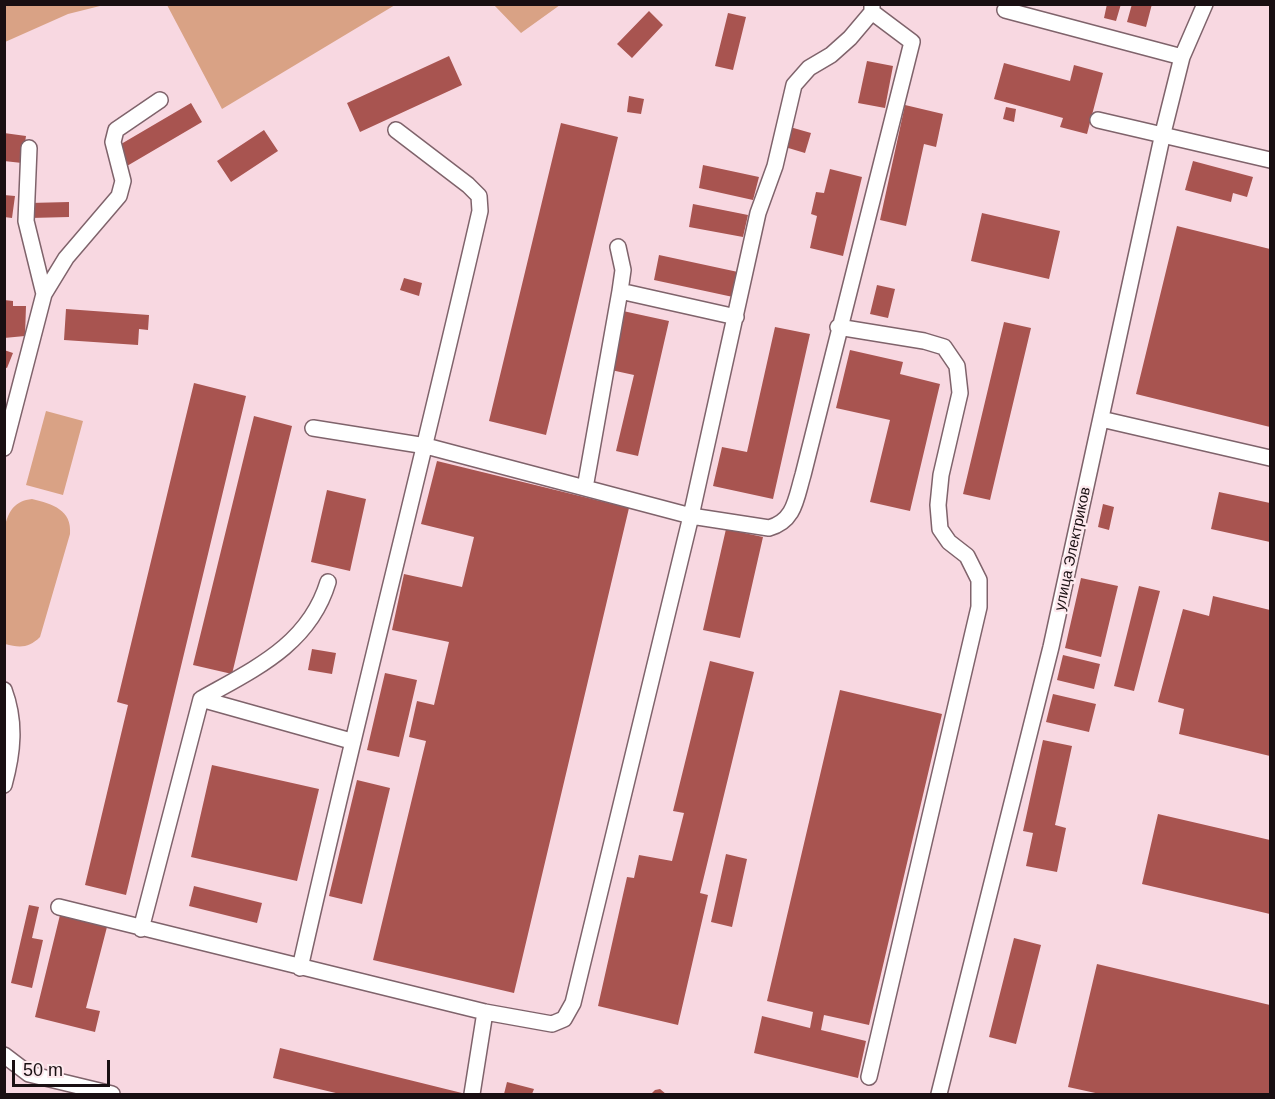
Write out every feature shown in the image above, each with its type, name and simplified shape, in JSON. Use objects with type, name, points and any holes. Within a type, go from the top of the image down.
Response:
[{"type":"street","name":"улица Электриков","points":[[939,1095],[1051,647],[1163,133],[1182,57],[1202,6]]},
{"type":"street","points":[[59,907],[485,1012],[552,1024],[564,1019],[573,1003],[691,516],[758,213],[775,166],[794,85],[809,68],[831,56],[850,39],[872,8],[912,42],[792,515],[782,525],[769,528],[691,516],[426,446],[314,428]]},
{"type":"street","points":[[1005,10],[1182,57]]},
{"type":"street","points":[[4,448],[44,294],[66,258],[118,196],[123,181],[113,142],[116,130],[160,100]]},
{"type":"street","points":[[1098,120],[1163,133],[1270,160]]},
{"type":"street","points":[[300,968],[351,741],[426,446],[480,211],[479,196],[468,185],[396,130]]},
{"type":"street","points":[[29,148],[26,221],[44,294]]},
{"type":"street","points":[[585,488],[623,270],[618,247]]},
{"type":"street","points":[[620,291],[736,317]]},
{"type":"street","points":[[838,327],[924,341],[944,347],[957,366],[960,393],[941,475],[938,506],[940,529],[949,542],[967,556],[979,580],[979,607],[869,1077]]},
{"type":"street","points":[[1101,419],[1270,458]]},
{"type":"street","points":[[141,929],[201,699],[268,661],[302,631],[321,605],[328,582]]},
{"type":"street","points":[[4,690],[14,722],[10,762],[4,785]]},
{"type":"street","points":[[201,699],[351,741]]},
{"type":"street","points":[[472,1095],[485,1012]]},
{"type":"street","points":[[4,1055],[29,1074],[112,1095]]},
{"type":"shaded area","points":[[5,4],[104,5],[68,14],[5,42]]},
{"type":"shaded area","points":[[167,5],[395,5],[222,109]]},
{"type":"shaded area","points":[[494,5],[560,5],[521,33]]},
{"type":"shaded area","points":[[46,411],[83,421],[63,495],[26,485]]},
{"type":"shaded area","points":[[32,499],[60,509],[68,519],[70,534],[40,637],[28,645],[15,646],[5,644],[5,526],[17,504]]},
{"type":"building","points":[[1107,4],[1121,4],[1116,21],[1104,18]]},
{"type":"building","points":[[1132,4],[1152,4],[1146,27],[1127,22]]},
{"type":"building","points":[[649,11],[663,25],[632,58],[617,44]]},
{"type":"building","points":[[728,13],[746,17],[733,70],[715,66]]},
{"type":"building","points":[[449,56],[462,85],[360,132],[347,103]]},
{"type":"building","points":[[867,61],[893,66],[885,108],[858,103]]},
{"type":"building","points":[[1004,63],[1070,81],[1074,65],[1103,73],[1087,134],[1060,127],[1063,118],[994,99]]},
{"type":"building","points":[[629,96],[644,99],[641,114],[627,112]]},
{"type":"building","points":[[191,103],[202,122],[127,166],[116,147]]},
{"type":"building","points":[[905,105],[943,114],[936,147],[924,144],[906,226],[880,220]]},
{"type":"building","points":[[1006,107],[1016,109],[1014,122],[1003,119]]},
{"type":"building","points":[[561,123],[618,137],[546,435],[489,421]]},
{"type":"building","points":[[790,127],[811,133],[805,153],[785,147]]},
{"type":"building","points":[[264,130],[278,151],[231,182],[217,161]]},
{"type":"building","points":[[4,133],[26,136],[22,163],[4,161]]},
{"type":"building","points":[[1193,161],[1253,177],[1247,197],[1233,193],[1231,202],[1185,190]]},
{"type":"building","points":[[703,165],[759,177],[753,200],[699,188]]},
{"type":"building","points":[[830,169],[862,177],[843,256],[810,248],[817,216],[811,214],[816,192],[824,193]]},
{"type":"building","points":[[4,195],[15,196],[12,218],[4,217]]},
{"type":"building","points":[[69,202],[69,217],[30,218],[29,203]]},
{"type":"building","points":[[693,204],[748,215],[743,237],[689,227]]},
{"type":"building","points":[[982,213],[1060,231],[1049,279],[971,261]]},
{"type":"building","points":[[1177,226],[1270,249],[1270,427],[1136,394]]},
{"type":"building","points":[[659,255],[738,272],[733,297],[654,280]]},
{"type":"building","points":[[404,278],[422,283],[419,296],[400,290]]},
{"type":"building","points":[[877,285],[895,289],[888,318],[870,314]]},
{"type":"building","points":[[4,300],[13,301],[13,306],[26,306],[25,336],[4,338]]},
{"type":"building","points":[[66,309],[149,315],[148,330],[139,329],[138,345],[64,340]]},
{"type":"building","points":[[623,311],[669,321],[638,456],[616,451],[634,375],[611,370]]},
{"type":"building","points":[[1004,322],[1031,328],[990,500],[963,494]]},
{"type":"building","points":[[775,327],[810,334],[773,499],[713,486],[722,447],[747,452]]},
{"type":"building","points":[[4,350],[13,353],[7,368],[4,367]]},
{"type":"building","points":[[850,350],[903,362],[900,374],[940,384],[910,511],[870,502],[890,420],[836,408]]},
{"type":"building","points":[[194,383],[246,396],[126,895],[85,885],[128,705],[117,702]]},
{"type":"building","points":[[254,416],[292,426],[232,674],[193,665]]},
{"type":"building","points":[[437,461],[629,508],[514,993],[373,960],[426,741],[409,737],[417,701],[434,705],[449,642],[392,630],[404,574],[462,587],[474,537],[421,524]]},
{"type":"building","points":[[327,490],[366,499],[350,571],[311,562]]},
{"type":"building","points":[[1219,492],[1270,503],[1270,542],[1211,529]]},
{"type":"building","points":[[1103,504],[1114,507],[1109,530],[1098,527]]},
{"type":"building","points":[[726,529],[763,537],[740,638],[703,630]]},
{"type":"building","points":[[1081,578],[1118,586],[1101,657],[1065,648]]},
{"type":"building","points":[[1139,586],[1160,591],[1134,691],[1114,686]]},
{"type":"building","points":[[1213,596],[1270,610],[1270,756],[1179,734],[1184,709],[1158,702],[1183,609],[1209,616]]},
{"type":"building","points":[[312,649],[336,653],[332,674],[308,670]]},
{"type":"building","points":[[1063,655],[1100,664],[1094,689],[1057,680]]},
{"type":"building","points":[[710,661],[754,672],[700,893],[708,895],[678,1025],[598,1006],[627,877],[634,878],[639,855],[672,861],[684,813],[673,811]]},
{"type":"building","points":[[385,673],[417,680],[399,757],[367,750]]},
{"type":"building","points":[[840,690],[942,714],[869,1025],[824,1015],[821,1030],[866,1041],[858,1078],[754,1053],[762,1016],[810,1028],[813,1012],[767,1001]]},
{"type":"building","points":[[1053,694],[1096,704],[1089,732],[1046,722]]},
{"type":"building","points":[[1043,740],[1072,746],[1055,825],[1066,828],[1057,872],[1026,866],[1033,833],[1023,831]]},
{"type":"building","points":[[212,765],[319,789],[297,881],[191,857]]},
{"type":"building","points":[[357,780],[390,788],[362,904],[329,896]]},
{"type":"building","points":[[1158,814],[1270,840],[1270,914],[1142,884]]},
{"type":"building","points":[[726,854],[747,859],[732,927],[711,922]]},
{"type":"building","points":[[194,886],[262,903],[257,923],[189,906]]},
{"type":"building","points":[[29,905],[39,907],[32,938],[43,940],[32,988],[11,983]]},
{"type":"building","points":[[60,915],[107,927],[86,1008],[100,1011],[95,1032],[35,1017]]},
{"type":"building","points":[[1014,938],[1041,945],[1016,1044],[989,1037]]},
{"type":"building","points":[[1097,964],[1270,1005],[1270,1094],[1100,1094],[1068,1087]]},
{"type":"building","points":[[280,1048],[466,1094],[340,1094],[273,1078]]},
{"type":"building","points":[[507,1082],[534,1089],[532,1094],[504,1094]]},
{"type":"building","points":[[660,1089],[666,1094],[651,1094],[655,1090]]}]
